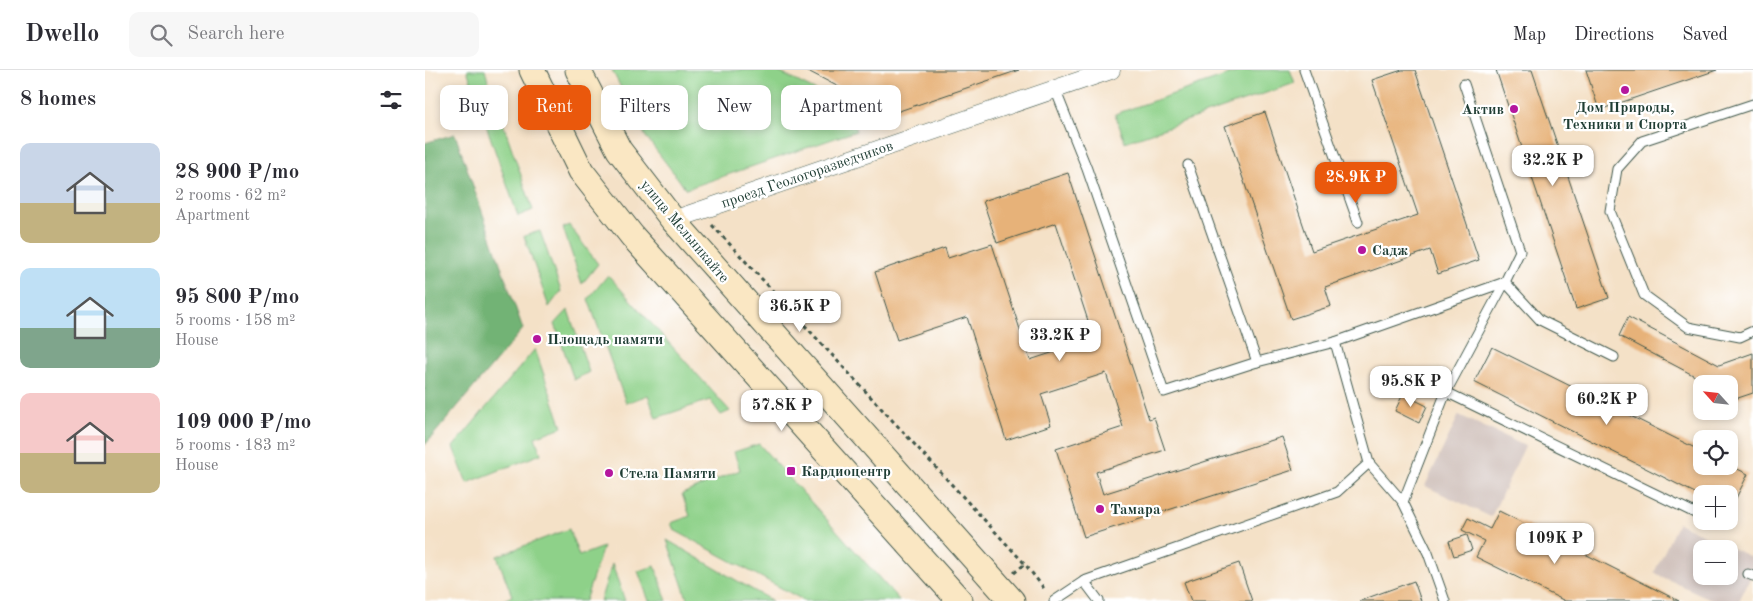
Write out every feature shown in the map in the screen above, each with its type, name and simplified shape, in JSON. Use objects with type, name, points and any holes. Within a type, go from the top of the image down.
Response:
[{"type":"main road","points":[[532,70],[581,171],[633,237],[960,601]]},
{"type":"main road","name":"улица Мельникайте","points":[[578,70],[619,150],[681,217],[1012,601]]},
{"type":"street","name":"проезд Геологоразведчиков","points":[[681,217],[1111,70]]},
{"type":"lane","points":[[1304,70],[1358,222]]},
{"type":"lane","points":[[1403,502],[1446,392],[1520,251],[1464,84]]},
{"type":"lane","points":[[1055,89],[1087,169],[1164,392],[1257,362],[1335,342],[1505,282]]},
{"type":"lane","points":[[1753,104],[1642,141],[1617,169],[1610,211],[1644,295],[1688,327],[1740,337],[1753,331]]},
{"type":"lane","points":[[1188,165],[1257,362]]},
{"type":"lane","points":[[1505,282],[1540,320],[1614,357]]},
{"type":"lane","points":[[1335,342],[1369,463],[1403,502],[1427,553],[1445,601]]},
{"type":"lane","points":[[1446,392],[1693,512]]},
{"type":"lane","points":[[1054,601],[1084,580],[1337,492],[1369,463]]},
{"type":"lane","points":[[1084,580],[1099,601]]},
{"type":"path","points":[[681,217],[713,225],[1025,564],[1054,601]]},
{"type":"shaded area","points":[[1459,415],[1525,446],[1491,517],[1425,486]]},
{"type":"shaded area","points":[[1678,523],[1714,540],[1693,540],[1693,585],[1738,585],[1738,551],[1753,558],[1753,572],[1739,601],[1715,601],[1654,573]]},
{"type":"green space","points":[[467,70],[485,70],[489,85],[472,85]]},
{"type":"green space","points":[[612,70],[775,70],[805,85],[781,85],[781,130],[856,131],[686,189],[642,130],[688,130],[688,85],[620,85]]},
{"type":"green space","points":[[1243,70],[1290,70],[1295,83],[1125,142],[1115,114]]},
{"type":"green space","points":[[488,130],[505,130],[533,210],[518,216]]},
{"type":"green space","points":[[455,134],[523,329],[425,445],[425,143]]},
{"type":"green space","points":[[569,225],[598,264],[582,284],[563,228]]},
{"type":"green space","points":[[540,231],[561,291],[549,307],[524,236]]},
{"type":"green space","points":[[608,275],[730,411],[721,415],[710,400],[656,418],[648,395],[626,403],[588,299]]},
{"type":"green space","points":[[568,310],[589,372],[574,380],[555,324]]},
{"type":"green space","points":[[535,349],[562,427],[535,437],[541,454],[467,483],[453,447]]},
{"type":"green space","points":[[759,444],[900,601],[805,601],[674,530],[671,523],[690,516],[682,494],[740,470],[734,452]]},
{"type":"green space","points":[[569,529],[579,556],[603,547],[585,601],[502,601],[512,596],[497,556]]},
{"type":"green space","points":[[667,540],[772,601],[688,601]]},
{"type":"green space","points":[[612,564],[625,601],[600,601]]},
{"type":"green space","points":[[655,566],[667,601],[649,601],[638,571]]},
{"type":"building","points":[[806,70],[1019,70],[901,110],[901,85],[835,85]]},
{"type":"building","points":[[1402,70],[1415,70],[1479,260],[1438,274],[1430,250],[1325,287],[1331,306],[1291,319],[1225,126],[1265,112],[1312,251],[1418,215],[1372,80]]},
{"type":"building","points":[[1496,70],[1532,70],[1609,298],[1576,309]]},
{"type":"building","name":"Дом Природы, Техники и Спорта","points":[[1586,70],[1717,70],[1599,110]]},
{"type":"building","points":[[1068,173],[1149,419],[1154,417],[1165,450],[1096,472],[1103,494],[1282,437],[1293,470],[1084,537],[1056,449],[1123,427],[1106,373],[1041,394],[1051,425],[1006,440],[967,317],[897,340],[875,272],[945,248],[948,258],[992,244],[1030,360],[1094,339],[1056,223],[997,243],[983,201]]},
{"type":"building","points":[[1628,317],[1719,365],[1753,353],[1753,393],[1738,398],[1738,375],[1693,375],[1619,336]]},
{"type":"building","points":[[1492,347],[1693,447],[1693,475],[1738,475],[1738,469],[1748,474],[1738,494],[1738,485],[1693,485],[1693,492],[1474,382]]},
{"type":"building","points":[[1403,394],[1427,406],[1419,423],[1395,411]]},
{"type":"building","points":[[1499,511],[1679,601],[1565,601],[1476,557],[1484,541],[1462,530],[1468,518],[1490,529]]},
{"type":"building","points":[[1467,535],[1472,550],[1454,556],[1449,541]]},
{"type":"building","points":[[1239,563],[1252,601],[1191,601],[1184,582]]},
{"type":"building","points":[[1414,581],[1421,601],[1359,601]]},
{"type":"place","name":"Дом Природы, Техники и Спорта","points":[[1625,90]]},
{"type":"place","name":"Актив","points":[[1514,109]]},
{"type":"place","name":"Садж","points":[[1362,250]]},
{"type":"place","name":"Площадь памяти","points":[[537,339]]},
{"type":"place","name":"Кардиоцентр","points":[[791,471]]},
{"type":"place","name":"Стела Памяти","points":[[609,473]]},
{"type":"place","name":"Тамара","points":[[1100,509]]}]
